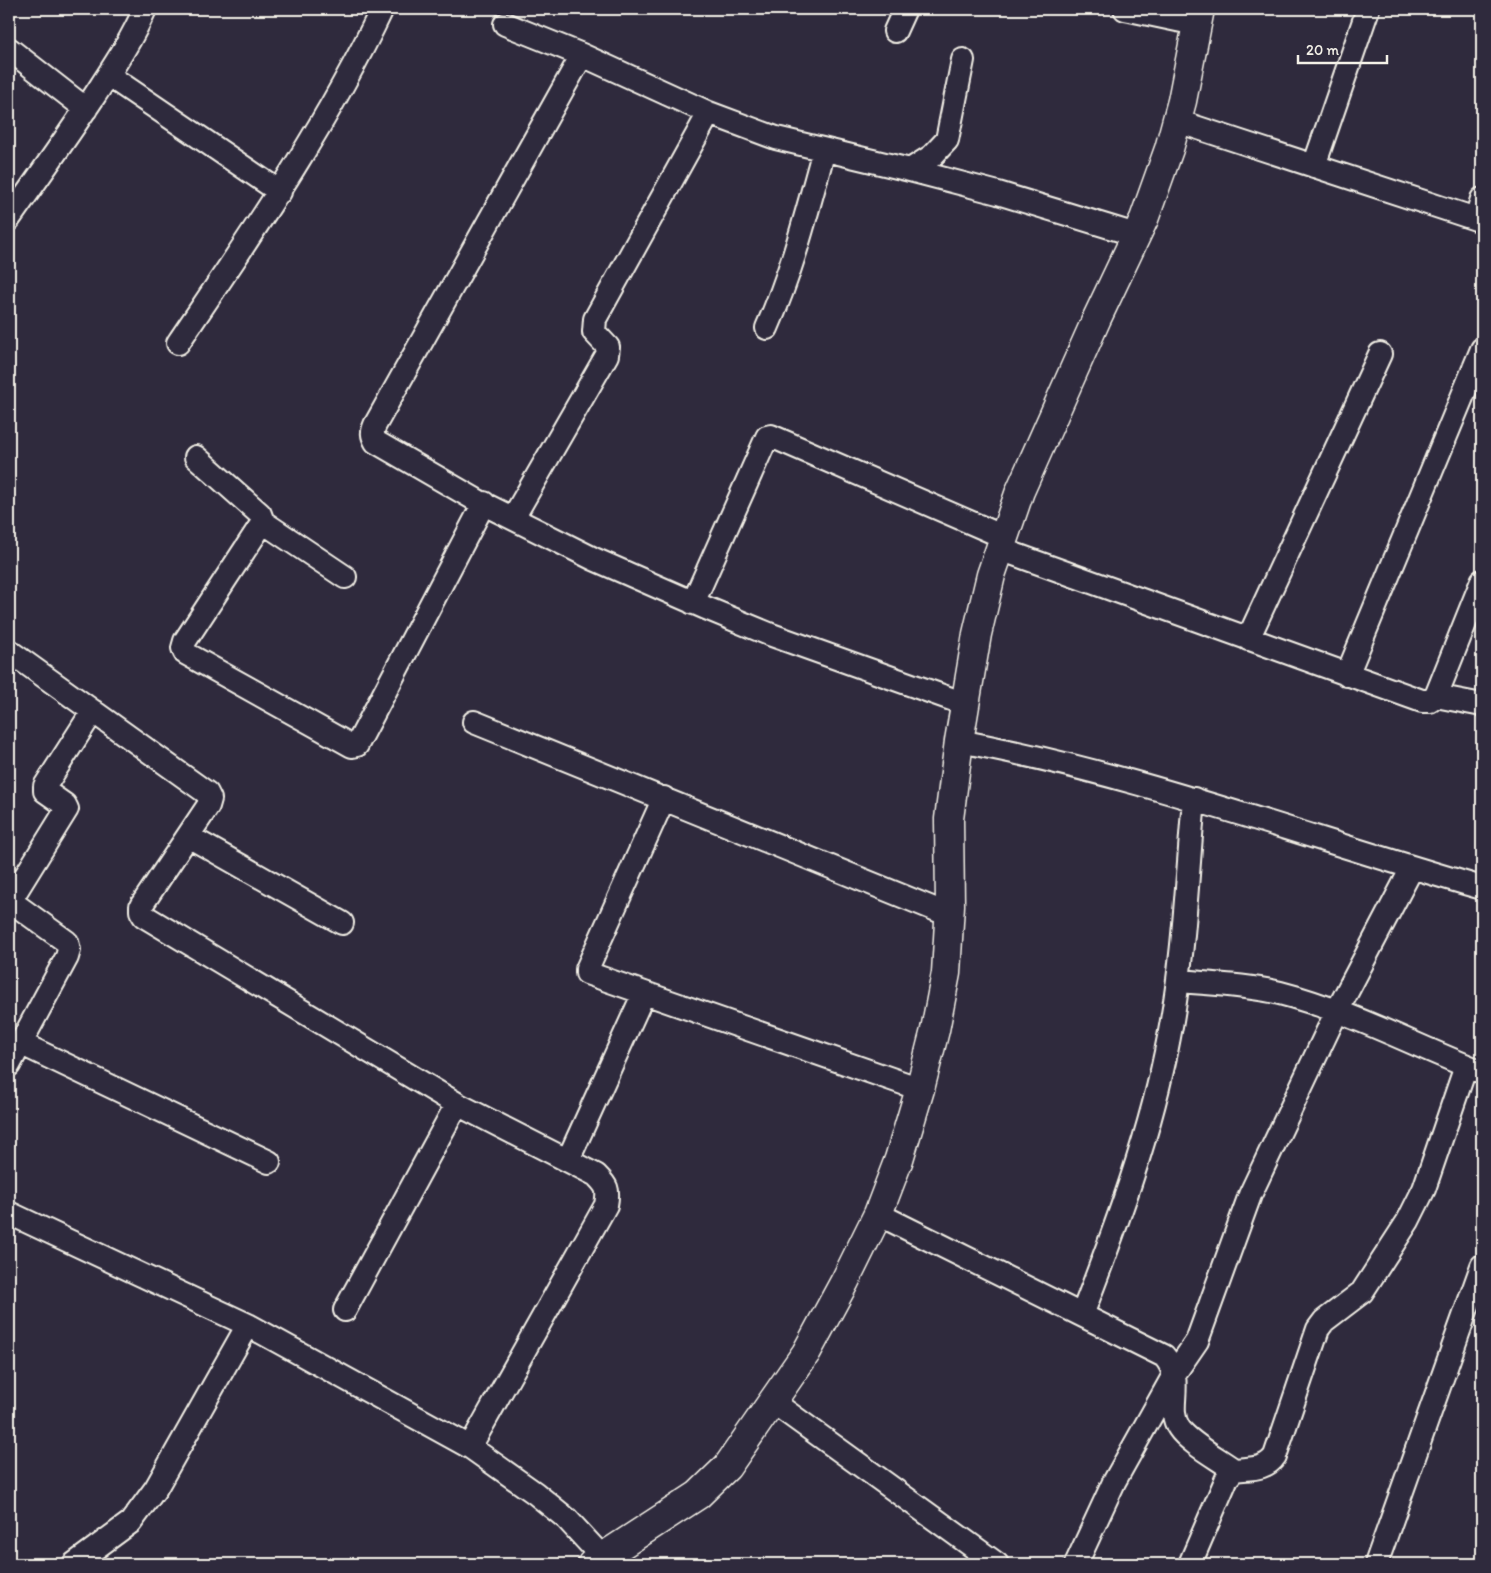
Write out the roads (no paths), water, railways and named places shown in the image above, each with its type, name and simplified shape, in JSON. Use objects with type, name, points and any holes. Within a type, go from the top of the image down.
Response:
[{"type":"street","points":[[9,219],[86,109],[134,36],[145,9]]},
{"type":"street","points":[[178,343],[280,192],[362,51],[382,9]]},
{"type":"street","points":[[896,30],[905,9]]},
{"type":"street","points":[[9,1213],[248,1325],[470,1447],[535,1493],[567,1519],[603,1562],[698,1495],[726,1467],[806,1353],[845,1281],[878,1214],[899,1159],[920,1089],[935,1030],[946,974],[949,915],[949,820],[965,704],[977,634],[990,575],[1020,492],[1097,318],[1144,219],[1177,121],[1198,17],[1125,9]]},
{"type":"street","points":[[1314,166],[1368,9]]},
{"type":"street","points":[[505,24],[582,55],[708,112],[776,138],[998,193],[1136,235]]},
{"type":"street","points":[[9,49],[86,109]]},
{"type":"street","points":[[582,55],[374,425],[372,432],[376,442],[484,504],[594,559],[768,634],[965,704]]},
{"type":"street","points":[[910,170],[932,156],[947,140],[963,60]]},
{"type":"street","points":[[108,75],[280,192]]},
{"type":"street","points":[[513,518],[607,355],[608,347],[594,332],[595,319],[708,112]]},
{"type":"street","points":[[1177,121],[1314,166],[1480,213]]},
{"type":"street","points":[[767,328],[798,250],[824,150]]},
{"type":"street","points":[[1348,675],[1482,348]]},
{"type":"street","points":[[1248,639],[1380,354]]},
{"type":"street","points":[[693,602],[767,437],[771,436],[1002,543],[1248,639],[1422,701],[1430,701],[1436,696],[1482,581]]},
{"type":"street","points":[[196,457],[260,514],[263,522],[346,577]]},
{"type":"street","points":[[263,522],[185,641],[183,648],[185,652],[352,746],[357,745],[484,504]]},
{"type":"street","points":[[9,651],[207,793],[210,798],[208,806],[141,906],[144,916],[457,1104],[596,1175],[605,1184],[608,1194],[606,1205],[470,1447]]},
{"type":"street","points":[[1436,696],[1482,705]]},
{"type":"street","points":[[9,1065],[69,950],[67,942],[9,901],[67,810],[65,805],[46,791],[45,786],[93,711]]},
{"type":"street","points":[[474,722],[949,915]]},
{"type":"street","points":[[959,741],[1013,751],[1194,799],[1412,868],[1482,888]]},
{"type":"street","points":[[664,798],[587,972],[920,1089]]},
{"type":"street","points":[[1082,1315],[1120,1217],[1160,1081],[1178,981],[1194,799]]},
{"type":"street","points":[[188,836],[342,923]]},
{"type":"street","points":[[1076,1564],[1114,1482],[1175,1373],[1197,1341],[1250,1196],[1337,1012],[1412,868]]},
{"type":"street","points":[[1178,981],[1238,986],[1280,993],[1337,1012],[1474,1069],[1417,1205],[1362,1292],[1324,1321],[1318,1329],[1275,1456],[1266,1466],[1234,1470],[1227,1478],[1190,1564]]},
{"type":"street","points":[[568,1160],[644,992]]},
{"type":"street","points":[[20,1043],[270,1162]]},
{"type":"street","points":[[345,1310],[457,1104]]},
{"type":"street","points":[[878,1214],[1164,1356],[1175,1373],[1175,1419],[1178,1428],[1186,1436],[1234,1470]]},
{"type":"street","points":[[1376,1564],[1482,1266]]},
{"type":"street","points":[[74,1564],[131,1522],[156,1488],[248,1325]]},
{"type":"street","points":[[773,1402],[997,1564]]}]
